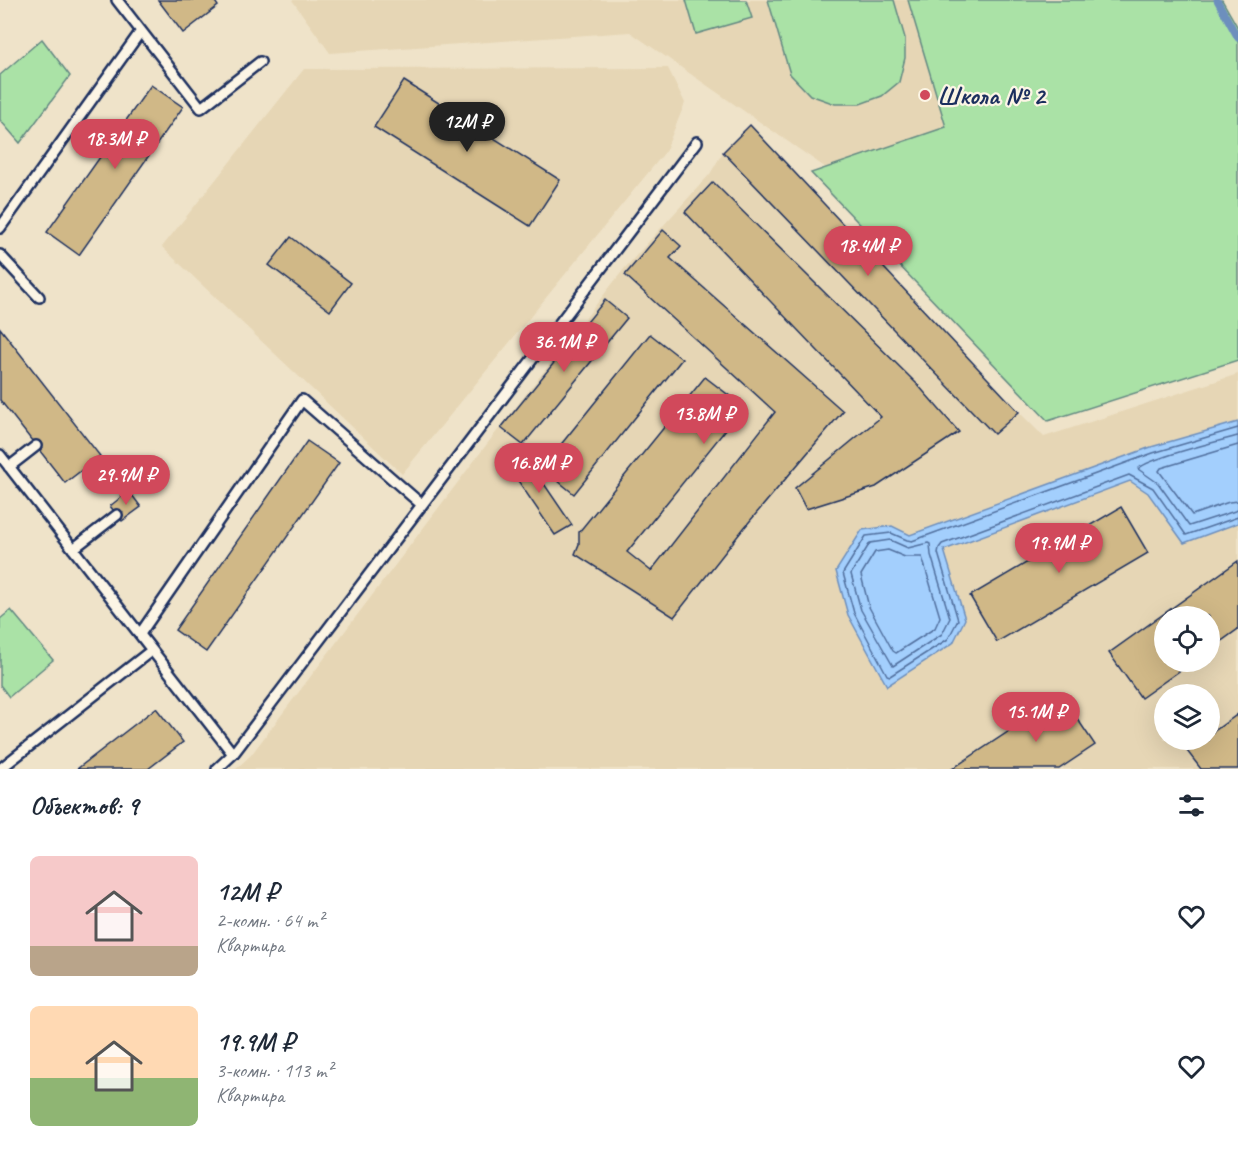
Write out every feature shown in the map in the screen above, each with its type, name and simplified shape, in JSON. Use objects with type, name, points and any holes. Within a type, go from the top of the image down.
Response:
[{"type":"lane","points":[[117,0],[201,108],[260,62]]},
{"type":"lane","points":[[0,228],[141,31]]},
{"type":"lane","points":[[217,769],[233,754],[697,142]]},
{"type":"lane","points":[[0,255],[39,297]]},
{"type":"lane","points":[[140,634],[302,400],[421,504]]},
{"type":"lane","points":[[9,467],[36,446]]},
{"type":"lane","points":[[0,455],[233,754]]},
{"type":"lane","points":[[73,549],[117,515]]},
{"type":"lane","points":[[0,769],[152,650]]},
{"type":"shaded area","name":"Школа № 2","points":[[292,0],[1118,0],[868,197],[630,32],[330,53]]},
{"type":"shaded area","points":[[668,68],[685,103],[665,152],[402,474],[162,247],[304,69]]},
{"type":"shaded area","points":[[750,125],[1044,437],[1238,374],[1238,769],[236,769],[251,755],[487,444],[624,269],[710,174],[723,152]]},
{"type":"green space","points":[[686,0],[746,0],[752,18],[696,34]]},
{"type":"green space","points":[[768,0],[894,0],[905,38],[905,58],[899,82],[882,96],[860,104],[835,104],[810,95],[790,74]]},
{"type":"green space","points":[[908,0],[1222,0],[1238,28],[1238,360],[1048,421],[811,173],[946,127]]},
{"type":"green space","points":[[42,39],[70,76],[20,143],[0,120],[0,75]]},
{"type":"green space","points":[[11,610],[53,660],[9,697],[0,685],[0,619]]},
{"type":"water","points":[[1238,422],[1238,523],[1184,543],[1148,493],[1130,481],[944,550],[965,619],[953,643],[887,686],[848,615],[836,571],[862,530],[892,526],[910,535],[1151,447]]},
{"type":"building","points":[[158,0],[214,0],[218,6],[183,33]]},
{"type":"building","points":[[404,81],[560,180],[530,226],[374,127]]},
{"type":"building","points":[[151,85],[183,107],[79,255],[47,232]]},
{"type":"building","points":[[750,125],[1019,412],[994,434],[723,152]]},
{"type":"building","points":[[713,182],[917,384],[959,432],[876,487],[806,509],[795,488],[881,417],[685,212]]},
{"type":"building","points":[[663,230],[681,246],[670,258],[843,411],[744,528],[674,617],[575,554],[579,544],[579,532],[705,377],[744,407],[627,552],[651,571],[775,412],[625,275]]},
{"type":"building","points":[[291,237],[351,283],[330,311],[269,265]]},
{"type":"building","points":[[605,300],[627,318],[523,445],[501,428]]},
{"type":"building","points":[[0,328],[100,456],[65,483],[0,400]]},
{"type":"building","points":[[650,334],[682,359],[574,494],[542,468]]},
{"type":"building","points":[[307,441],[339,463],[206,652],[175,630]]},
{"type":"building","points":[[523,453],[572,525],[555,535],[506,463]]},
{"type":"building","points":[[129,491],[141,507],[122,521],[110,506]]},
{"type":"building","points":[[1121,507],[1148,553],[997,642],[970,596]]},
{"type":"building","points":[[1238,561],[1238,629],[1220,642],[1220,606],[1175,606]]},
{"type":"building","points":[[1154,621],[1154,672],[1178,672],[1161,684],[1154,684],[1154,689],[1141,698],[1109,653]]},
{"type":"building","points":[[1062,696],[1095,745],[1059,769],[952,769]]},
{"type":"building","points":[[156,708],[183,742],[148,769],[77,769]]},
{"type":"building","points":[[1238,714],[1238,769],[1201,769],[1187,751],[1220,750],[1220,727]]},
{"type":"waterway","points":[[1217,0],[1238,38]]},
{"type":"place","name":"Школа № 2","points":[[925,95]]}]
